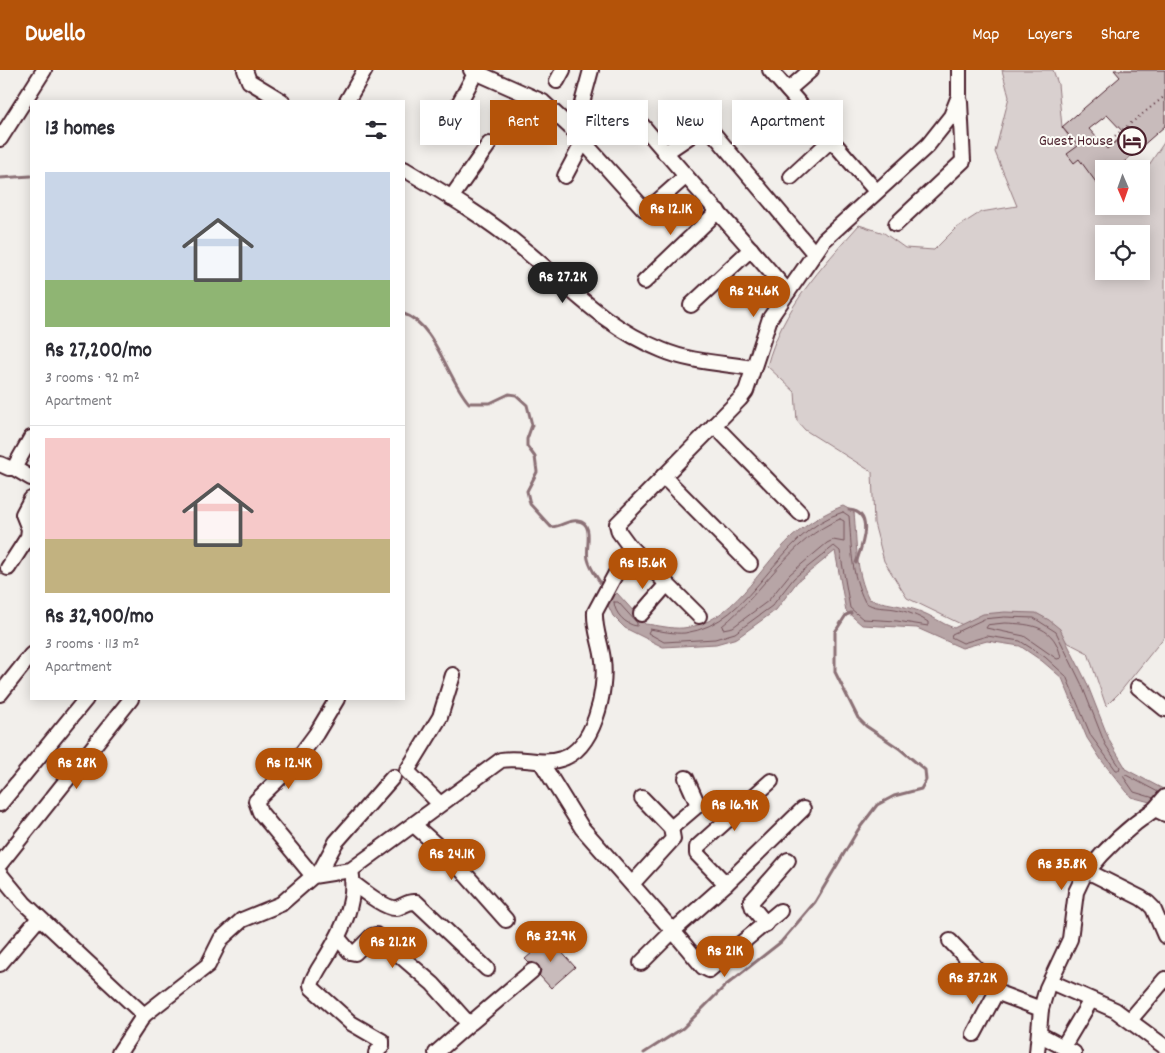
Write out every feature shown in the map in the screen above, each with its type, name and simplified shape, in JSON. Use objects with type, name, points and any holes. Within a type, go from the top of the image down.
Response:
[{"type":"street","points":[[0,139],[44,70]]},
{"type":"street","points":[[245,70],[249,82],[280,100]]},
{"type":"street","points":[[348,100],[365,70]]},
{"type":"street","points":[[583,100],[591,70]]},
{"type":"street","points":[[770,70],[797,100]]},
{"type":"street","points":[[788,90],[811,70]]},
{"type":"street","points":[[896,224],[963,161],[959,96],[960,70]]},
{"type":"street","points":[[459,100],[473,71],[543,102],[567,124]]},
{"type":"street","points":[[700,616],[630,547],[619,532],[617,524],[740,399],[746,391],[766,326],[814,253],[824,240],[928,145],[951,116],[957,106],[959,96]]},
{"type":"street","points":[[665,153],[702,128],[709,128],[814,253]]},
{"type":"street","points":[[648,132],[685,177],[718,211],[788,292]]},
{"type":"street","points":[[451,198],[489,144]]},
{"type":"street","points":[[564,176],[581,145]]},
{"type":"street","points":[[586,145],[644,209],[650,208],[685,177]]},
{"type":"street","points":[[790,177],[825,145]]},
{"type":"street","points":[[835,145],[876,191]]},
{"type":"street","points":[[405,170],[451,198],[527,251],[584,303],[620,329],[675,355],[752,368]]},
{"type":"street","points":[[644,282],[718,211]]},
{"type":"street","points":[[691,305],[750,248]]},
{"type":"street","points":[[714,425],[800,513]]},
{"type":"street","points":[[14,468],[30,440]]},
{"type":"street","points":[[0,464],[8,468],[14,468],[30,477]]},
{"type":"street","points":[[663,476],[750,564]]},
{"type":"street","points":[[8,568],[28,537],[29,529],[23,514],[30,501]]},
{"type":"street","points":[[316,875],[351,870],[501,760],[512,758],[540,762],[561,759],[573,754],[582,745],[594,723],[604,673],[604,660],[594,624],[595,612],[630,547]]},
{"type":"street","points":[[641,614],[667,584]]},
{"type":"street","points":[[0,694],[30,656]]},
{"type":"street","points":[[440,804],[407,772],[440,717],[453,676]]},
{"type":"street","points":[[1138,687],[1165,709]]},
{"type":"street","points":[[0,804],[85,700]]},
{"type":"street","points":[[0,864],[130,700]]},
{"type":"street","points":[[316,875],[260,812],[256,801],[293,765],[316,734],[336,700]]},
{"type":"street","points":[[540,762],[575,819],[703,967],[709,970],[780,911]]},
{"type":"street","points":[[119,1053],[144,1015],[208,965],[221,939],[234,926],[252,915],[281,904],[316,875],[336,842],[393,777]]},
{"type":"street","points":[[671,828],[698,804],[698,800],[686,778]]},
{"type":"street","points":[[726,884],[697,854],[697,847],[771,781]]},
{"type":"street","points":[[632,884],[670,845],[673,839],[671,828],[642,798]]},
{"type":"street","points":[[1037,1053],[1041,1010],[1070,939],[1079,883],[1108,848],[1161,807]]},
{"type":"street","points":[[641,963],[803,809]]},
{"type":"street","points":[[414,825],[451,858],[506,920]]},
{"type":"street","points":[[766,924],[753,908],[751,902],[788,860]]},
{"type":"street","points":[[351,870],[354,884],[351,903],[338,938],[312,982],[312,988],[351,1023],[382,1041],[382,1046],[376,1053]]},
{"type":"street","points":[[1088,872],[1141,898],[1153,908],[1165,936]]},
{"type":"street","points":[[0,874],[13,892],[39,918],[144,1015]]},
{"type":"street","points":[[354,884],[390,908],[398,908],[408,902],[416,902],[487,969]]},
{"type":"street","points":[[0,964],[39,918]]},
{"type":"street","points":[[338,938],[350,952],[355,953],[372,936],[376,935],[433,984],[466,1022],[470,1023]]},
{"type":"street","points":[[950,941],[997,991],[1007,998],[1041,1010]]},
{"type":"street","points":[[436,1053],[532,971]]},
{"type":"street","points":[[1130,1020],[1165,979]]},
{"type":"street","points":[[1051,982],[1115,1010],[1165,1048]]},
{"type":"street","points":[[974,1034],[997,991]]},
{"type":"street","points":[[1039,1034],[1068,1050],[1091,1000]]},
{"type":"path","points":[[1112,139],[1165,96]]},
{"type":"shaded area","points":[[1002,70],[1053,70],[1058,84],[1062,127],[1095,174],[1095,215],[1150,215],[1150,164],[1165,141],[1165,636],[1120,692],[1106,706],[1088,653],[1059,638],[967,627],[907,598],[884,561],[874,523],[872,472],[805,430],[797,421],[795,392],[767,366],[782,326],[804,290],[859,225],[884,233],[905,248],[934,250],[956,228],[981,212],[1017,206],[995,152],[1009,97]]},
{"type":"water","points":[[843,506],[854,512],[859,567],[869,599],[919,611],[954,628],[983,614],[1005,612],[1036,613],[1060,629],[1086,681],[1110,742],[1127,770],[1165,790],[1165,806],[1131,797],[1102,761],[1087,738],[1062,678],[1020,646],[987,641],[962,648],[917,628],[862,625],[846,611],[835,551],[797,582],[776,610],[737,638],[716,644],[663,647],[625,628],[613,616],[606,601],[617,593],[645,624],[683,628],[701,624],[730,606],[744,593],[780,550],[798,532],[822,515]]},
{"type":"building","points":[[1114,70],[1165,70],[1165,126],[1126,160],[1095,160],[1095,181],[1079,159],[1074,163],[1067,154],[1078,146],[1062,127],[1120,77]],"holes":[[[1107,115],[1125,134],[1107,149],[1089,129]]]},
{"type":"building","points":[[549,938],[575,967],[551,988],[539,975],[541,970],[538,965],[529,963],[525,959]]},
{"type":"waterway","points":[[0,178],[30,176]]},
{"type":"waterway","points":[[405,315],[415,320],[432,340],[469,403],[490,403],[509,394],[516,395],[527,405],[532,425],[527,439],[527,446],[535,457],[537,472],[527,491],[530,504],[551,527],[575,521],[586,526],[588,531],[587,554],[589,563],[603,587]]},
{"type":"waterway","points":[[849,510],[857,512],[862,517],[864,524],[863,540],[856,563]]},
{"type":"waterway","points":[[644,1053],[683,1028],[725,986],[781,942],[815,902],[858,830],[877,805],[894,796],[921,789],[926,780],[925,770],[858,718],[835,672],[835,632],[846,615],[851,613]]},
{"type":"place","name":"Guest House","points":[[1132,141]]}]
